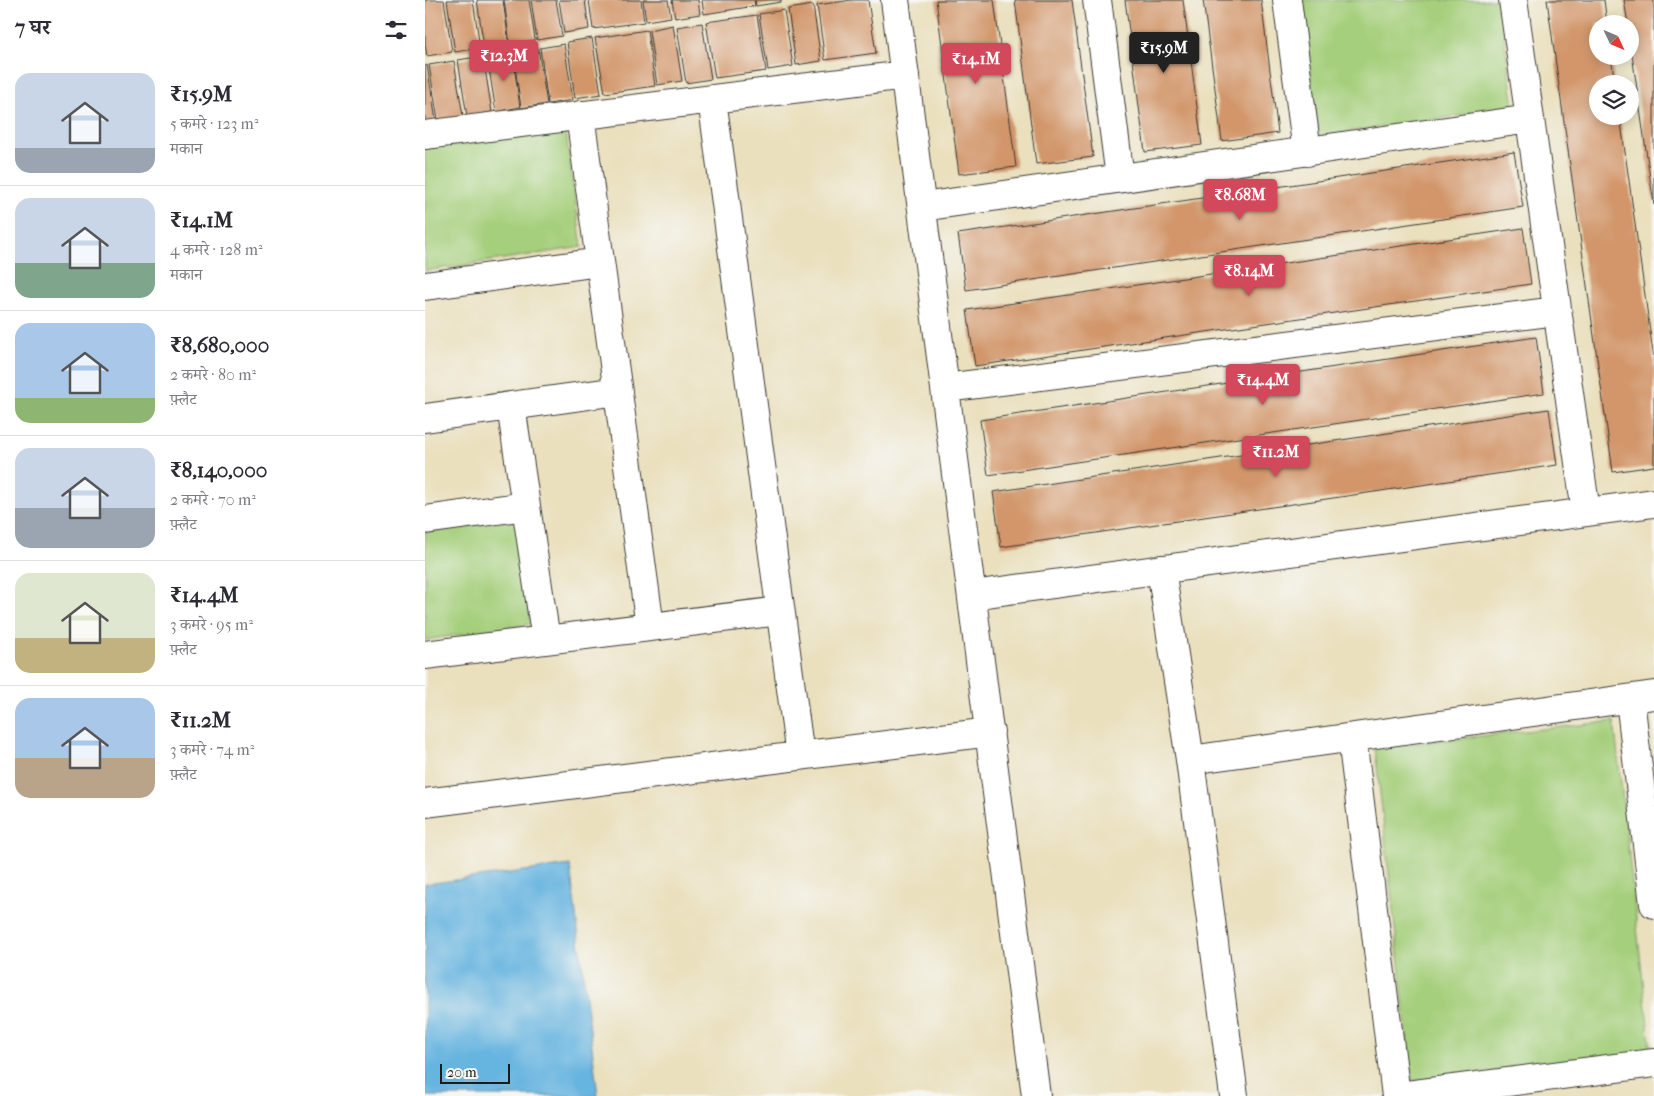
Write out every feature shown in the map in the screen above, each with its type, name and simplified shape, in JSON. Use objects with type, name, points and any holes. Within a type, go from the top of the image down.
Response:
[{"type":"street","points":[[895,0],[1036,1096]]},
{"type":"street","points":[[1097,0],[1121,178]]},
{"type":"street","points":[[1287,0],[1307,152]]},
{"type":"street","points":[[1513,0],[1586,512]]},
{"type":"street","points":[[425,135],[905,75]]},
{"type":"street","points":[[712,99],[800,756]]},
{"type":"street","points":[[579,115],[650,627]]},
{"type":"street","points":[[922,207],[1530,119]]},
{"type":"street","points":[[425,286],[600,262]]},
{"type":"street","points":[[945,388],[1557,311]]},
{"type":"street","points":[[425,418],[618,392]]},
{"type":"street","points":[[511,406],[546,640]]},
{"type":"street","points":[[972,595],[1654,503]]},
{"type":"street","points":[[425,520],[526,506]]},
{"type":"street","points":[[1161,569],[1190,760],[1234,1096]]},
{"type":"street","points":[[425,655],[781,611]]},
{"type":"street","points":[[1190,760],[1642,697],[1654,904]]},
{"type":"street","points":[[425,803],[990,732]]},
{"type":"street","points":[[1353,738],[1397,1096],[1654,1063]]},
{"type":"green space","points":[[1300,0],[1499,0],[1514,108],[1319,136]]},
{"type":"green space","points":[[565,127],[582,247],[425,271],[425,148]]},
{"type":"green space","points":[[516,518],[531,624],[425,640],[425,532]]},
{"type":"green space","points":[[1614,721],[1651,1053],[1412,1081],[1375,748]]},
{"type":"water","points":[[570,865],[598,1096],[425,1096],[425,884]]},
{"type":"building","points":[[425,0],[444,0],[452,52],[427,56],[425,45]]},
{"type":"building","points":[[447,0],[473,0],[480,48],[455,52]]},
{"type":"building","points":[[477,0],[503,0],[509,43],[484,47]]},
{"type":"building","points":[[504,0],[529,0],[535,40],[510,44]]},
{"type":"building","points":[[531,0],[556,0],[562,36],[537,40]]},
{"type":"building","points":[[559,0],[585,0],[589,29],[564,33]]},
{"type":"building","points":[[589,0],[641,0],[644,22],[593,29]]},
{"type":"building","points":[[643,0],[668,0],[671,17],[646,21]]},
{"type":"building","points":[[672,0],[698,0],[700,14],[675,18]]},
{"type":"building","points":[[702,0],[754,0],[755,6],[704,14]]},
{"type":"building","points":[[755,0],[781,0],[781,2],[756,6]]},
{"type":"building","points":[[852,0],[868,0],[876,53],[825,60],[817,5]]},
{"type":"building","points":[[936,0],[994,0],[1016,167],[959,174]]},
{"type":"building","points":[[1015,0],[1072,0],[1093,157],[1036,164]]},
{"type":"building","points":[[1125,0],[1183,0],[1202,145],[1145,152]]},
{"type":"building","points":[[1203,0],[1261,0],[1278,133],[1222,141]]},
{"type":"building","points":[[1547,0],[1604,0],[1606,15],[1589,15],[1589,65],[1612,65],[1614,75],[1589,75],[1589,125],[1621,125],[1654,360],[1654,466],[1613,472]]},
{"type":"building","points":[[1624,0],[1654,0],[1654,205],[1639,102],[1639,75],[1635,75],[1634,65],[1639,65],[1639,15],[1626,15]]},
{"type":"building","points":[[813,5],[821,61],[796,65],[788,9]]},
{"type":"building","points":[[784,10],[793,66],[768,70],[759,14]]},
{"type":"building","points":[[757,15],[766,71],[715,78],[706,22]]},
{"type":"building","points":[[702,23],[711,79],[686,83],[677,27]]},
{"type":"building","points":[[673,25],[682,81],[657,85],[649,30]]},
{"type":"building","points":[[647,30],[655,86],[605,93],[595,38]]},
{"type":"building","points":[[592,38],[601,94],[575,98],[567,42]]},
{"type":"building","points":[[564,44],[573,100],[548,104],[540,48]]},
{"type":"building","points":[[538,48],[547,104],[521,108],[513,52]]},
{"type":"building","points":[[512,52],[520,107],[496,112],[487,56]]},
{"type":"building","points":[[483,56],[492,112],[467,116],[458,60]]},
{"type":"building","points":[[454,61],[463,116],[438,120],[429,65]]},
{"type":"building","points":[[427,65],[436,121],[425,123],[425,66]]},
{"type":"building","points":[[1514,152],[1523,207],[966,290],[958,234]]},
{"type":"building","points":[[1523,228],[1531,284],[975,366],[967,310]]},
{"type":"building","points":[[1536,337],[1544,393],[988,475],[980,420]]},
{"type":"building","points":[[1549,409],[1557,465],[1001,547],[993,492]]}]
